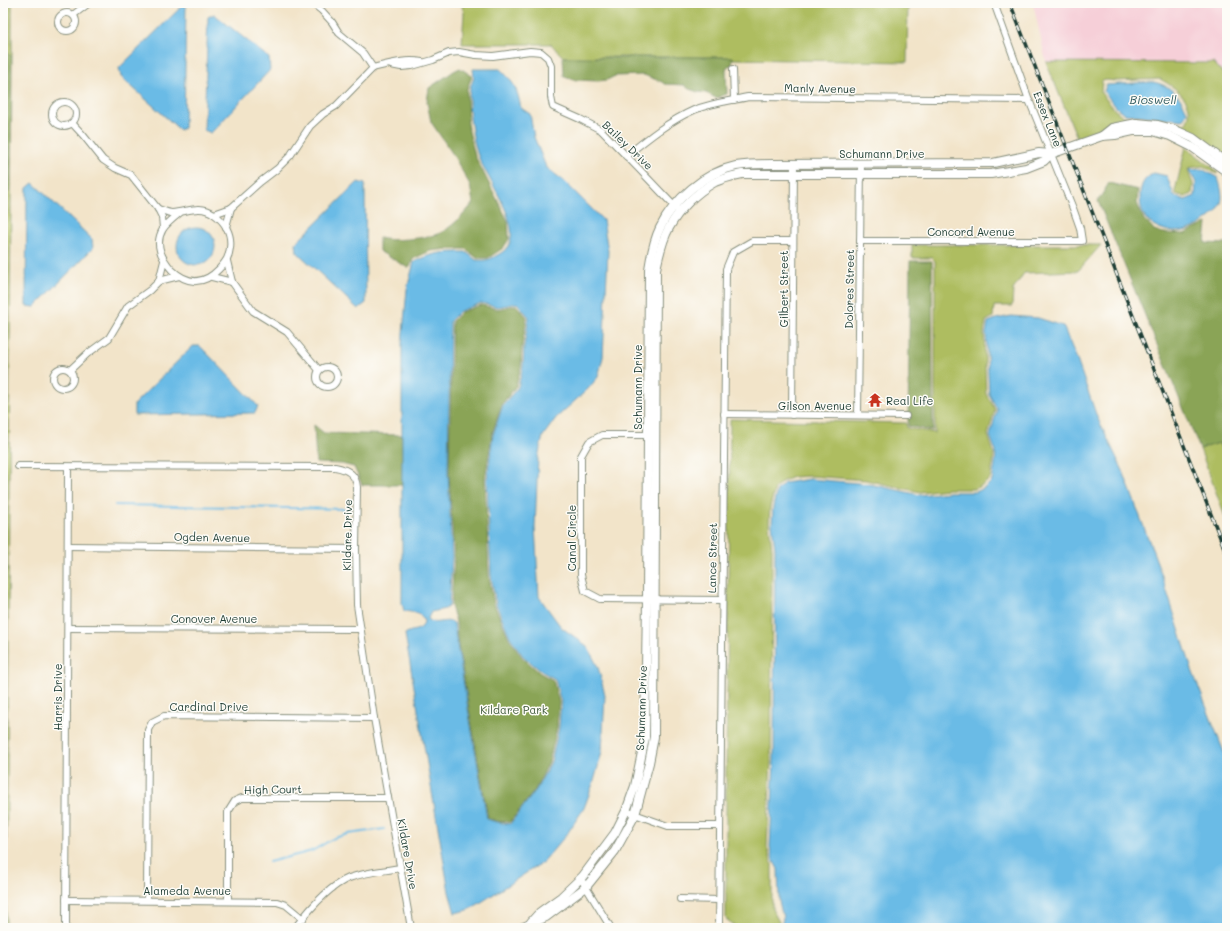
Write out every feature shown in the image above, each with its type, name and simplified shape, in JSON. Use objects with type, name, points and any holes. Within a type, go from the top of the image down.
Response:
[{"type":"street","points":[[73,15],[89,3]]},
{"type":"street","points":[[214,214],[231,208],[290,156],[310,126],[323,114],[336,106],[373,68],[363,53],[339,33],[332,22],[312,3]]},
{"type":"street","name":"Essex Lane","points":[[994,3],[1029,100],[1080,228],[1082,241]]},
{"type":"street","name":"Bailey Drive","points":[[373,68],[391,65],[401,67],[412,66],[433,60],[449,53],[459,52],[493,56],[530,51],[541,52],[548,58],[551,66],[550,97],[553,107],[601,130],[679,212]]},
{"type":"street","points":[[733,69],[734,100]]},
{"type":"street","name":"Manly Avenue","points":[[626,156],[666,126],[693,111],[714,103],[748,97],[1029,100]]},
{"type":"street","points":[[72,123],[87,139],[103,160],[131,175],[158,209],[162,217],[164,228]]},
{"type":"street","name":"Schumann Drive","points":[[1102,136],[1112,128],[1137,123],[1158,125],[1173,129],[1193,138],[1227,163]]},
{"type":"street","name":"Schumann Drive","points":[[652,435],[648,269],[659,229],[673,206],[693,187],[720,171],[748,165],[990,164],[1039,153],[1051,154],[1102,136],[1133,131],[1146,131],[1170,136],[1192,147],[1227,172]]},
{"type":"street","name":"Schumann Drive","points":[[527,927],[546,917],[586,887],[615,851],[635,815],[649,764],[654,737],[651,599],[652,435],[656,270],[660,248],[668,228],[679,212],[698,193],[716,182],[742,174],[991,174],[1026,168],[1044,161],[1051,154]]},
{"type":"street","name":"Gilbert Street","points":[[792,415],[794,164]]},
{"type":"street","name":"Dolores Street","points":[[858,415],[861,164]]},
{"type":"street","points":[[926,164],[927,174]]},
{"type":"street","points":[[990,164],[991,174]]},
{"type":"street","points":[[226,227],[231,208]]},
{"type":"street","points":[[158,209],[170,213],[193,209],[204,210],[214,214],[226,227],[229,232],[231,243],[229,254],[227,261],[212,277]]},
{"type":"street","points":[[181,212],[164,228],[159,239],[160,251],[164,261],[179,276],[188,281],[198,281],[212,277],[232,282]]},
{"type":"street","name":"Lance Street","points":[[719,928],[726,269],[733,252],[752,241],[793,241]]},
{"type":"street","name":"Concord Avenue","points":[[860,241],[1082,241]]},
{"type":"street","points":[[159,281],[164,261]]},
{"type":"street","points":[[227,261],[232,282],[253,311],[287,332],[319,370]]},
{"type":"street","points":[[70,370],[87,354],[109,338],[128,306],[150,290],[159,281],[179,276]]},
{"type":"street","name":"Gilson Avenue","points":[[724,414],[906,416]]},
{"type":"street","name":"Canal Circle","points":[[652,435],[602,435],[588,442],[581,456],[581,575],[585,590],[600,599],[722,600]]},
{"type":"street","name":"Kildare Drive","points":[[18,466],[335,467],[344,469],[352,475],[357,484],[357,605],[360,629],[411,928]]},
{"type":"street","name":"Harris Drive","points":[[66,928],[68,467]]},
{"type":"street","name":"Ogden Avenue","points":[[68,546],[356,549]]},
{"type":"street","name":"Schumann Drive","points":[[527,927],[540,912],[562,897],[581,879],[615,833],[636,786],[646,738],[651,599]]},
{"type":"street","name":"Conover Avenue","points":[[68,628],[360,629]]},
{"type":"street","name":"Cardinal Drive","points":[[147,900],[148,730],[152,722],[164,716],[374,718]]},
{"type":"street","name":"High Court","points":[[228,901],[228,812],[235,802],[242,798],[388,798]]},
{"type":"street","points":[[626,811],[668,826],[720,826]]},
{"type":"street","points":[[295,928],[329,891],[342,881],[355,876],[400,868]]},
{"type":"street","points":[[581,879],[611,928]]},
{"type":"street","points":[[680,899],[719,900]]},
{"type":"street","name":"Alameda Avenue","points":[[66,900],[277,902],[286,905],[302,919]]},
{"type":"shaded area","points":[[1033,3],[1226,3],[1227,77],[1214,63],[1046,62]]},
{"type":"green space","points":[[3,3],[12,3],[12,57],[7,52],[3,44]]},
{"type":"green space","points":[[461,3],[908,3],[907,62],[733,59],[732,57],[563,57],[551,44],[462,44],[464,13]]},
{"type":"green space","points":[[3,44],[7,52],[12,57],[11,191],[3,192]]},
{"type":"green space","points":[[563,57],[733,57],[732,65],[728,66],[726,69],[727,94],[716,98],[706,93],[689,89],[684,85],[664,84],[644,75],[615,76],[607,80],[598,81],[576,80],[564,76]]},
{"type":"green space","points":[[1046,62],[1214,63],[1227,77],[1227,159],[1189,132],[1115,124],[1078,140]],"holes":[[[1160,79],[1176,89],[1185,98],[1188,104],[1189,115],[1185,124],[1124,117],[1115,110],[1101,93],[1102,81],[1107,80]]]},
{"type":"green space","points":[[460,68],[472,76],[467,89],[467,101],[468,127],[475,156],[508,221],[509,239],[503,248],[488,258],[477,258],[466,249],[430,251],[413,259],[410,267],[408,268],[379,251],[379,238],[392,240],[408,239],[438,234],[457,221],[473,203],[470,185],[452,153],[431,122],[427,102],[429,88]]},
{"type":"green space","points":[[1186,147],[1217,171],[1217,174],[1203,166],[1189,168],[1188,171],[1193,184],[1192,194],[1185,197],[1176,194],[1175,191]]},
{"type":"green space","points":[[1109,183],[1138,190],[1137,203],[1144,220],[1154,230],[1163,233],[1184,234],[1207,223],[1205,243],[1227,244],[1227,461],[1219,443],[1200,449],[1098,201]]},
{"type":"green space","points":[[11,191],[6,928],[3,928],[3,192]]},
{"type":"green space","points":[[912,245],[1101,245],[1078,271],[1024,273],[1013,290],[1012,306],[994,306],[993,317],[986,321],[984,333],[986,394],[995,409],[988,435],[994,453],[993,465],[990,479],[984,484],[975,489],[948,489],[920,492],[866,480],[811,476],[793,477],[783,481],[775,488],[770,507],[769,524],[772,549],[771,761],[767,847],[772,864],[772,909],[779,922],[779,928],[738,928],[726,919],[730,419],[906,423],[907,428],[935,433],[935,261],[932,258],[912,258]]},
{"type":"green space","points":[[910,261],[932,261],[933,431],[908,426]]},
{"type":"green space","name":"Kildare Park","points":[[481,305],[498,309],[516,305],[527,317],[522,346],[521,367],[516,386],[502,404],[492,434],[485,479],[489,576],[494,604],[509,638],[522,657],[540,673],[553,680],[559,702],[557,728],[549,762],[535,790],[510,822],[496,821],[488,818],[457,639],[456,622],[451,606],[454,558],[449,473],[452,321],[461,312]]},
{"type":"green space","points":[[314,425],[324,433],[402,435],[402,485],[362,485],[354,467],[342,464],[316,463]]},
{"type":"green space","points":[[1219,443],[1227,461],[1227,522],[1200,449]]},
{"type":"water","points":[[182,6],[186,6],[184,128],[180,130],[121,77],[119,68]]},
{"type":"water","points":[[214,14],[269,58],[270,70],[211,133],[204,130],[208,17]]},
{"type":"water","points":[[473,69],[500,69],[509,78],[517,91],[521,108],[530,114],[534,137],[546,167],[565,182],[603,220],[608,251],[603,357],[598,377],[588,389],[556,418],[543,436],[538,457],[535,527],[539,597],[561,627],[587,646],[598,667],[605,695],[602,752],[594,781],[584,808],[567,834],[543,862],[468,910],[455,913],[449,892],[405,634],[420,629],[424,620],[418,613],[404,611],[402,603],[402,344],[407,289],[414,262],[433,254],[451,252],[466,252],[476,260],[487,260],[501,253],[509,244],[511,232],[508,218],[480,160],[473,136],[470,119],[469,96],[474,73]],"holes":[[[481,303],[498,307],[517,303],[529,317],[524,346],[523,367],[518,387],[503,405],[493,435],[487,479],[491,576],[496,604],[510,637],[523,656],[541,671],[555,679],[561,702],[559,728],[551,762],[536,790],[510,824],[487,819],[454,623],[447,621],[432,622],[428,618],[431,612],[445,609],[449,606],[452,557],[448,473],[450,321],[460,311]]]},
{"type":"water","name":"Bioswell","points":[[1152,82],[1164,85],[1178,96],[1187,112],[1183,120],[1125,114],[1117,108],[1104,92],[1106,85]]},
{"type":"water","points":[[1202,169],[1218,178],[1220,185],[1222,201],[1218,210],[1214,214],[1196,226],[1179,232],[1158,228],[1146,219],[1142,211],[1140,195],[1142,185],[1146,179],[1154,173],[1167,176],[1174,196],[1185,200],[1195,196],[1196,183],[1190,170]]},
{"type":"water","points":[[358,182],[365,184],[366,303],[358,309],[297,252],[296,243]]},
{"type":"water","points":[[33,183],[92,239],[93,248],[35,307],[26,306],[27,188]]},
{"type":"water","points":[[196,227],[206,230],[212,236],[215,246],[212,256],[206,262],[196,265],[186,262],[180,256],[177,246],[180,236],[186,230]]},
{"type":"water","points":[[1011,316],[1038,318],[1063,326],[1076,357],[1097,417],[1123,471],[1161,573],[1192,670],[1227,760],[1227,928],[781,928],[783,918],[779,901],[778,869],[773,860],[770,847],[774,761],[775,549],[772,524],[773,507],[777,490],[784,483],[810,479],[869,484],[920,495],[948,492],[976,492],[986,487],[992,481],[995,465],[996,452],[990,436],[997,409],[989,394],[986,333],[988,322]]},
{"type":"water","points":[[193,346],[200,346],[258,406],[255,413],[134,415],[134,404]]},
{"type":"waterway","points":[[115,505],[350,509]]},
{"type":"waterway","points":[[269,862],[312,851],[334,838],[348,834],[384,829]]},
{"type":"railway","points":[[1010,3],[1227,555]]},
{"type":"place","name":"Real Life","points":[[875,400]]}]
